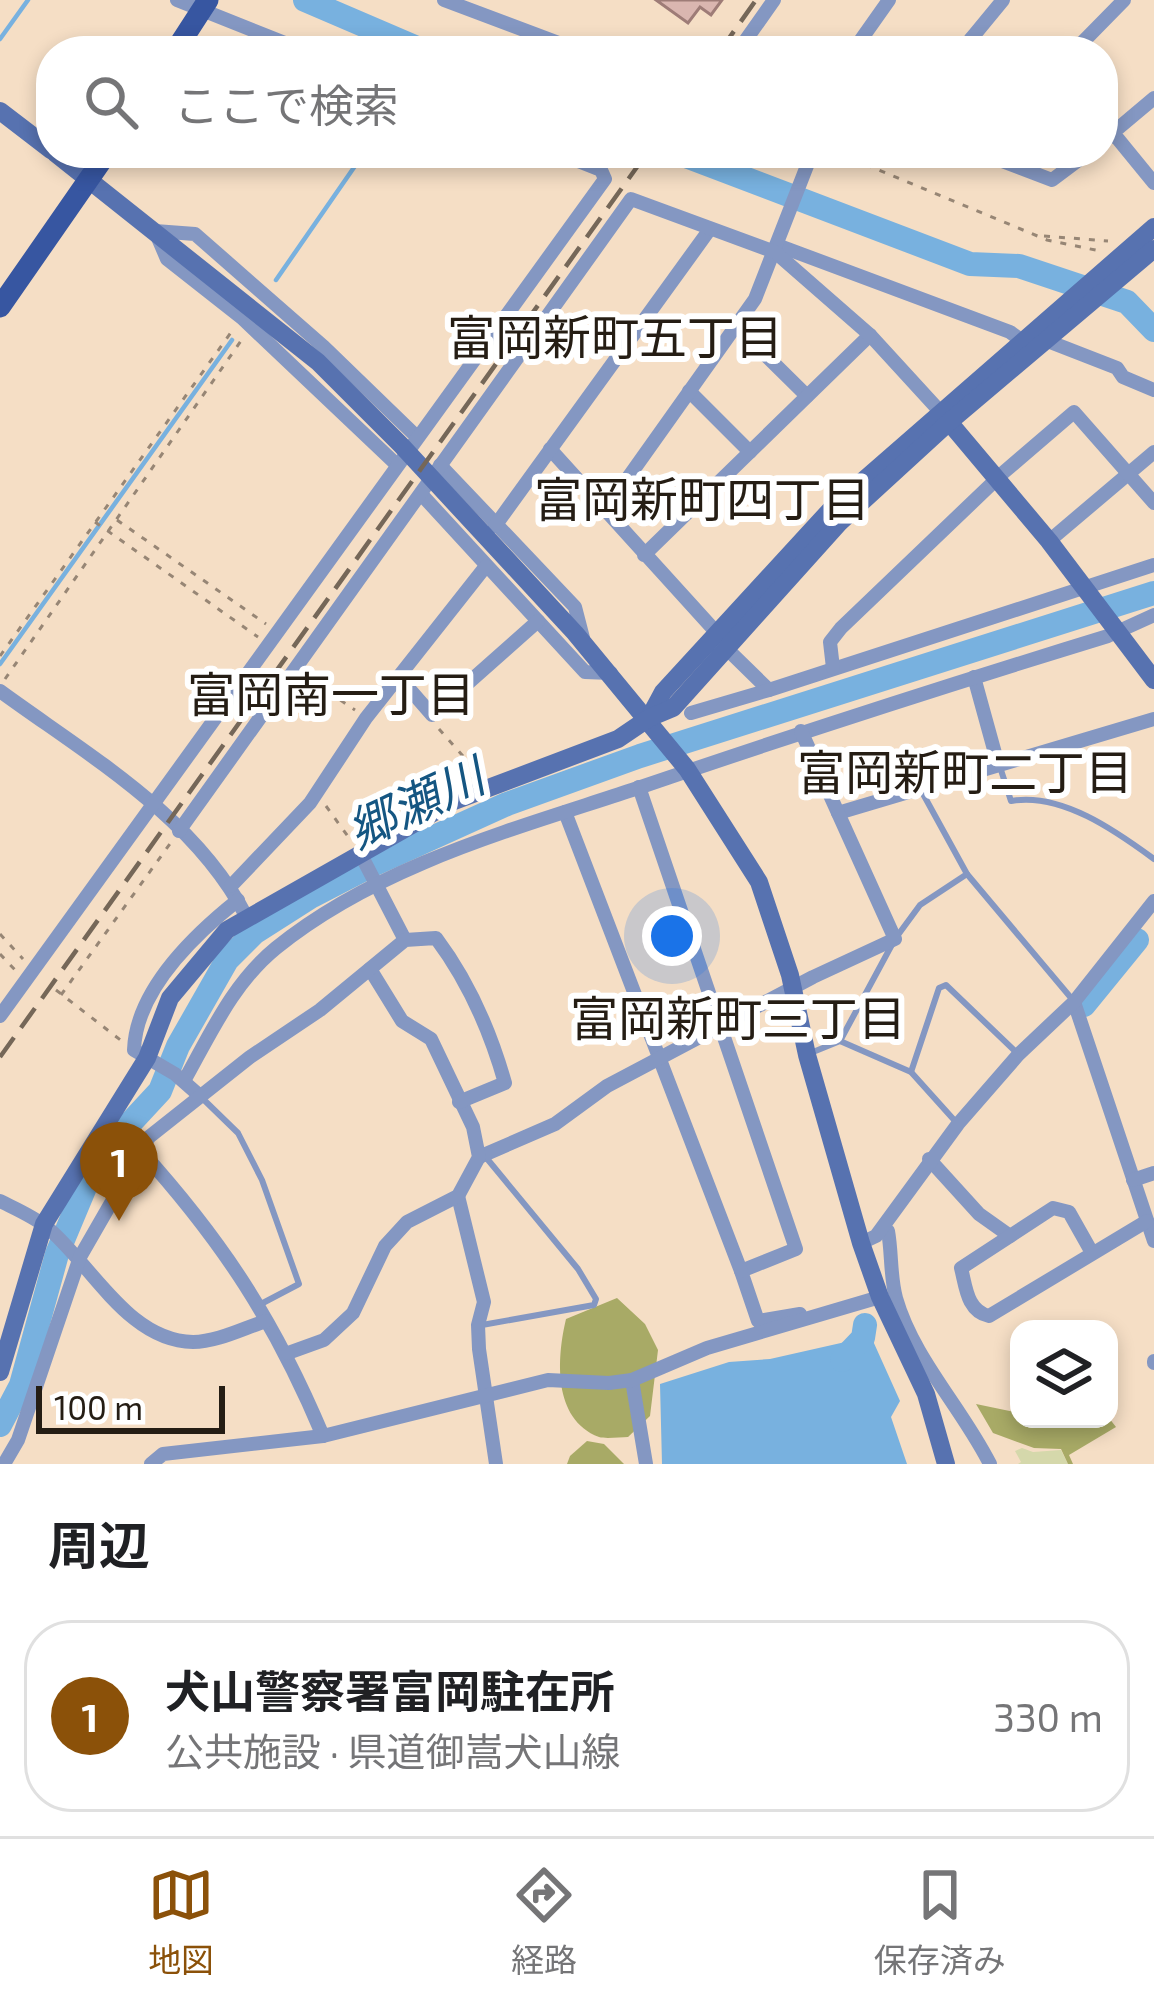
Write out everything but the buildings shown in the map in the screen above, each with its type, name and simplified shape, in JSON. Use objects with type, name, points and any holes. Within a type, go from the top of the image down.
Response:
[{"type":"main road","points":[[185,36],[205,5]]},
{"type":"main road","points":[[0,308],[97,168]]},
{"type":"street","points":[[178,0],[205,5],[272,36]]},
{"type":"street","points":[[444,0],[540,36]]},
{"type":"street","points":[[749,36],[774,0]]},
{"type":"street","points":[[864,36],[889,0]]},
{"type":"street","points":[[973,36],[1003,0]]},
{"type":"street","points":[[1089,36],[1124,0]]},
{"type":"street","points":[[1118,126],[1154,98]]},
{"type":"street","points":[[0,111],[36,138]]},
{"type":"street","points":[[1118,147],[1154,183]]},
{"type":"street","points":[[73,168],[317,362],[580,638],[687,769],[759,882],[781,944],[861,1243],[880,1298],[926,1394],[946,1464]]},
{"type":"street","points":[[0,1016],[605,179],[597,168]]},
{"type":"street","points":[[605,510],[755,299],[806,168]]},
{"type":"street","points":[[1020,168],[1052,180],[1068,168]]},
{"type":"street","points":[[611,673],[585,672],[420,490],[631,199],[1010,332],[1021,340]]},
{"type":"street","points":[[944,416],[1046,333],[1154,227]]},
{"type":"street","points":[[495,526],[710,229]]},
{"type":"street","points":[[155,232],[195,234],[324,347],[417,437]]},
{"type":"street","points":[[155,232],[167,259],[246,322],[397,465]]},
{"type":"street","points":[[776,248],[870,334],[944,416],[1049,541],[1154,680]]},
{"type":"street","points":[[1115,262],[1154,249]]},
{"type":"street","points":[[736,326],[807,396]]},
{"type":"street","points":[[238,901],[361,853],[482,789],[655,726],[721,640],[1021,340],[1046,333],[1154,390]]},
{"type":"street","points":[[644,555],[870,334]]},
{"type":"street","points":[[689,392],[750,452]]},
{"type":"street","points":[[833,668],[830,642],[841,628],[997,478],[1074,412],[1154,503]]},
{"type":"street","points":[[550,449],[769,689]]},
{"type":"street","points":[[1049,541],[1154,452]]},
{"type":"street","points":[[440,465],[575,607],[580,638]]},
{"type":"street","points":[[179,831],[422,495]]},
{"type":"street","points":[[691,713],[1154,565]]},
{"type":"street","points":[[0,1372],[44,1225],[170,998],[366,718],[486,566]]},
{"type":"street","points":[[179,1078],[251,970],[317,920],[377,886],[515,826],[1117,632],[1154,615]]},
{"type":"street","points":[[405,684],[433,715],[538,621]]},
{"type":"street","points":[[974,677],[998,764]]},
{"type":"street","points":[[0,689],[156,803],[238,901]]},
{"type":"street","points":[[838,813],[1154,719]]},
{"type":"street","points":[[288,1353],[324,1340],[353,1313],[385,1246],[407,1222],[458,1196],[481,1156],[555,1124],[607,1085],[895,939],[801,731]]},
{"type":"street","points":[[639,787],[796,1250],[741,1270]]},
{"type":"street","points":[[565,812],[758,1321],[844,1306],[849,1309]]},
{"type":"street","points":[[361,853],[405,940]]},
{"type":"street","points":[[861,1243],[883,1228],[958,1124],[1018,1055],[1074,1002],[1154,901]]},
{"type":"street","points":[[4,1464],[25,1421],[80,1257],[149,1137],[405,940],[436,938],[458,967],[493,1040],[506,1083],[459,1102]]},
{"type":"street","points":[[370,970],[402,1021],[430,1039],[473,1127],[481,1156]]},
{"type":"street","points":[[1074,1002],[1154,1241]]},
{"type":"street","points":[[140,1054],[200,1096]]},
{"type":"street","points":[[141,1151],[199,1217],[259,1305],[288,1353],[323,1436]]},
{"type":"street","points":[[929,1159],[979,1214],[1010,1236]]},
{"type":"street","points":[[1133,1180],[1154,1173]]},
{"type":"street","points":[[458,1196],[484,1302],[478,1349],[496,1464]]},
{"type":"street","points":[[0,1201],[44,1225],[80,1257],[121,1306],[170,1340],[200,1342],[266,1321]]},
{"type":"street","points":[[1091,1251],[1069,1212],[1053,1208],[961,1268],[971,1305],[989,1316],[1147,1221]]},
{"type":"street","points":[[883,1228],[888,1231],[894,1293],[901,1313],[990,1464]]},
{"type":"street","points":[[151,1464],[163,1454],[323,1436],[548,1380],[632,1380],[707,1348],[880,1298]]},
{"type":"street","points":[[632,1380],[646,1464]]},
{"type":"lane","points":[[998,764],[1011,801],[1028,798],[1067,809],[1120,834],[1154,859]]},
{"type":"lane","points":[[921,788],[967,874],[1074,1002]]},
{"type":"lane","points":[[807,1054],[840,1041],[895,939],[920,905],[967,874]]},
{"type":"lane","points":[[911,1072],[939,988],[946,985],[1018,1055]]},
{"type":"lane","points":[[840,1041],[911,1072],[958,1124]]},
{"type":"lane","points":[[200,1096],[238,1133],[262,1180],[299,1284],[259,1305]]},
{"type":"lane","points":[[478,1325],[570,1312],[594,1305],[596,1299],[566,1254],[481,1156]]},
{"type":"path","points":[[874,168],[1040,237],[1098,249],[1115,262]]},
{"type":"path","points":[[1040,237],[1108,241]]},
{"type":"path","points":[[0,689],[246,322]]},
{"type":"path","points":[[0,656],[246,322]]},
{"type":"path","points":[[114,518],[211,586],[273,639]]},
{"type":"path","points":[[95,522],[202,598],[273,639]]},
{"type":"path","points":[[202,598],[211,586]]},
{"type":"path","points":[[296,670],[366,718]]},
{"type":"path","points":[[433,715],[432,721],[463,756],[461,763],[482,789]]},
{"type":"path","points":[[323,802],[361,853]]},
{"type":"path","points":[[62,995],[179,831]]},
{"type":"path","points":[[0,934],[29,975]]},
{"type":"path","points":[[0,954],[29,975]]},
{"type":"path","points":[[56,990],[140,1054]]},
{"type":"green space","points":[[617,1298],[645,1324],[658,1350],[650,1416],[628,1437],[602,1438],[584,1428],[566,1402],[561,1351],[566,1319]]},
{"type":"green space","points":[[976,1404],[1010,1411],[1010,1428],[1114,1428],[1069,1455],[1073,1464],[1068,1464],[1061,1449],[1034,1448],[993,1433]]},
{"type":"green space","points":[[587,1441],[604,1444],[624,1464],[567,1464]]},
{"type":"green space","points":[[1061,1450],[1068,1464],[1018,1464],[1015,1451]]},
{"type":"water","points":[[863,1338],[873,1341],[900,1401],[891,1417],[907,1464],[662,1464],[660,1384],[729,1362],[770,1359]]},
{"type":"waterway","points":[[0,39],[28,0]]},
{"type":"waterway","points":[[305,0],[389,36]]},
{"type":"waterway","points":[[276,280],[354,168]]},
{"type":"waterway","points":[[717,168],[970,264],[1019,266],[1127,302],[1154,330]]},
{"type":"waterway","points":[[0,664],[232,340]]},
{"type":"waterway","name":"郷瀬川","points":[[0,1425],[21,1385],[57,1254],[88,1180],[122,1132],[160,1091],[178,1046],[227,960],[254,933],[370,866],[507,804],[640,756],[1154,593]]},
{"type":"waterway","points":[[1084,1005],[1137,940]]},
{"type":"waterway","points":[[842,1360],[863,1338],[865,1325]]},
{"type":"railway","points":[[731,36],[756,0]]},
{"type":"railway","points":[[0,1057],[636,168]]},
{"type":"place","name":"犬山警察署富岡駐在所","points":[[119,1221]]},
{"type":"district","name":"富岡新町五丁目","points":[[615,336]]},
{"type":"district","name":"富岡新町四丁目","points":[[702,498]]},
{"type":"district","name":"富岡南一丁目","points":[[331,693]]},
{"type":"district","name":"富岡新町二丁目","points":[[965,771]]},
{"type":"district","name":"富岡新町三丁目","points":[[738,1017]]}]
